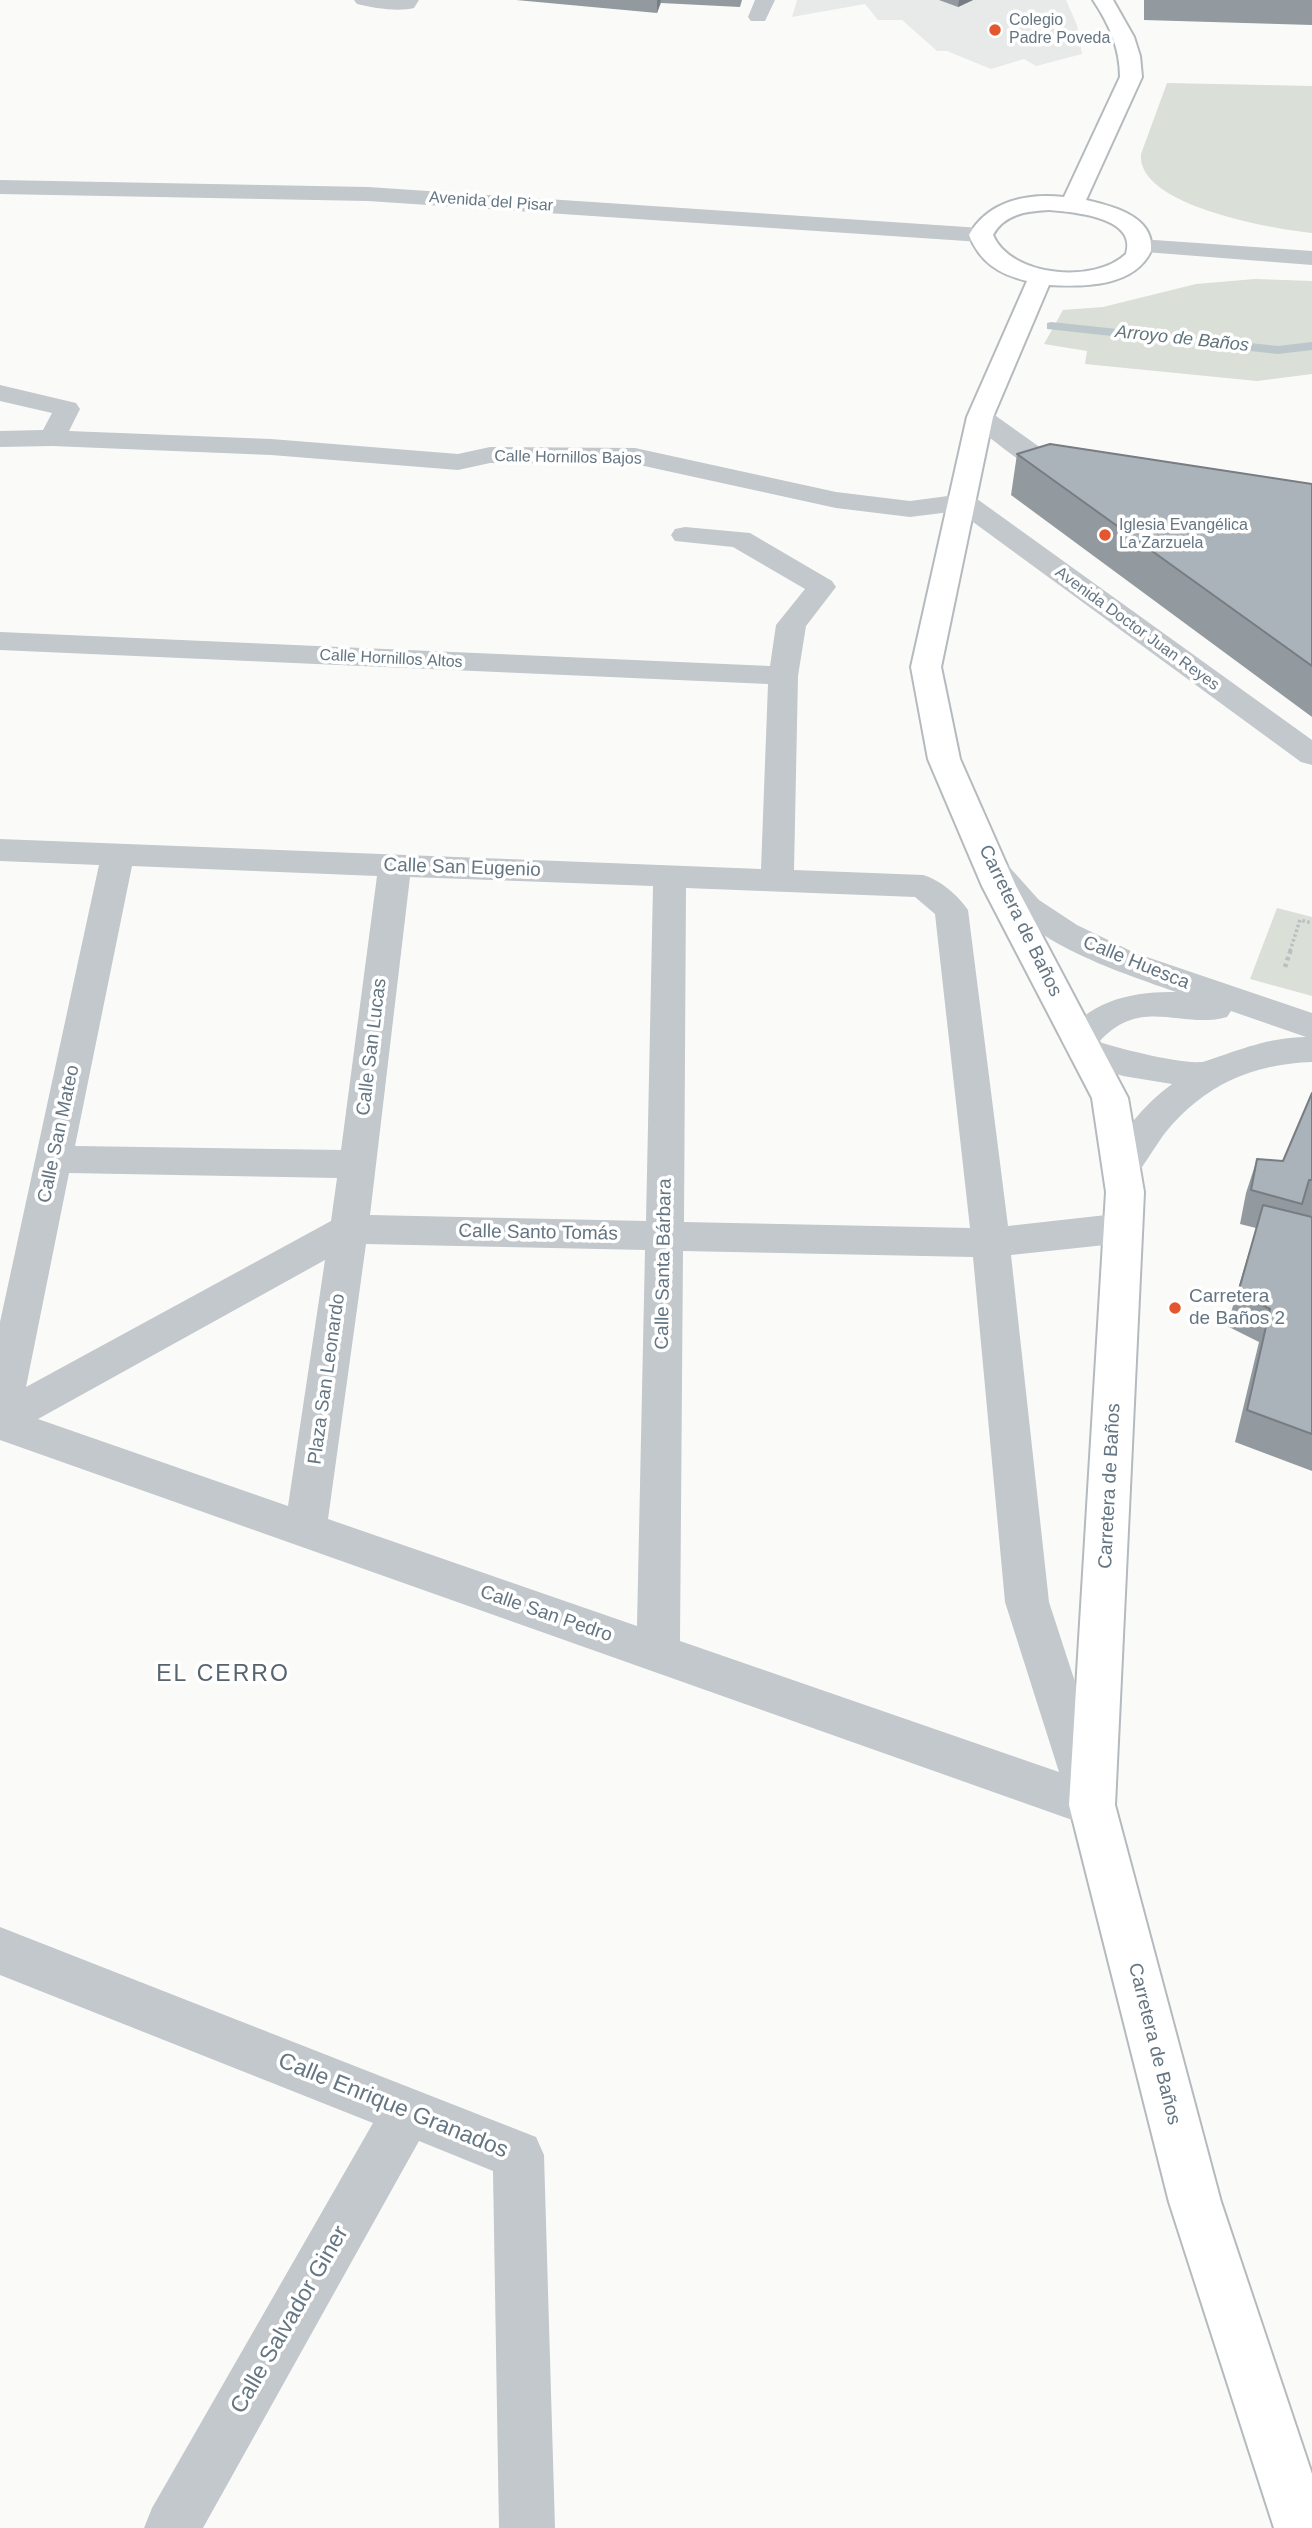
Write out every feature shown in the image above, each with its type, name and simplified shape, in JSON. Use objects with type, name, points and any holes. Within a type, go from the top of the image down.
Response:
[{"type":"main road","points":[[1073,204],[1131,77],[1132,61],[1125,38],[1104,0]]},
{"type":"main road","points":[[1073,204],[1108,213],[1126,223],[1137,234],[1140,246],[1130,264],[1104,276],[1080,279],[1041,276],[1000,262],[984,246],[981,235],[992,219],[1016,207],[1073,204]]},
{"type":"main road","name":"Carretera de Baños","points":[[1041,276],[980,417],[964,502],[926,667],[944,759],[991,867],[1110,1098],[1125,1192],[1093,1805],[1195,2202],[1294,2514]]},
{"type":"street","points":[[363,0],[408,2]]},
{"type":"street","name":"Avenida del Pisar","points":[[0,187],[368,194],[910,228],[981,235]]},
{"type":"street","points":[[1140,246],[1312,258]]},
{"type":"street","points":[[0,393],[67,409],[52,438]]},
{"type":"street","points":[[980,417],[1052,469],[1096,484]]},
{"type":"street","name":"Calle Hornillos Bajos","points":[[0,439],[52,438],[271,447],[458,462],[490,455],[635,456],[836,500],[911,509],[964,502]]},
{"type":"street","name":"Avenida Doctor Juan Reyes","points":[[964,502],[1312,755]]},
{"type":"street","points":[[685,535],[740,539],[822,587],[791,625],[783,676],[777,880]]},
{"type":"street","name":"Calle Hornillos Altos","points":[[0,641],[783,676]]},
{"type":"street","name":"Calle San Eugenio","points":[[0,850],[923,886],[951,910],[991,1243]]},
{"type":"street","name":"Calle San Mateo","points":[[0,1415],[118,855]]},
{"type":"street","name":"Calle San Lucas","points":[[349,1229],[395,865]]},
{"type":"street","name":"Calle Huesca","points":[[991,867],[1027,908],[1065,933],[1123,961],[1309,1033]]},
{"type":"street","name":"Calle Santa Bárbara","points":[[658,1653],[670,876]]},
{"type":"street","name":"Calle Huesca","points":[[1083,1046],[1100,1018],[1116,1011],[1147,1004],[1208,1007],[1309,1033]]},
{"type":"street","points":[[1121,1167],[1138,1139],[1154,1120],[1193,1084],[1238,1062],[1267,1054],[1309,1033]]},
{"type":"street","points":[[1083,1046],[1123,1063],[1206,1076]]},
{"type":"street","points":[[53,1159],[357,1164]]},
{"type":"street","name":"Calle Santo Tomás","points":[[349,1229],[991,1243],[1124,1228]]},
{"type":"street","points":[[0,1422],[349,1229]]},
{"type":"street","name":"Plaza San Leonardo","points":[[305,1530],[349,1229]]},
{"type":"street","points":[[991,1243],[1027,1602],[1093,1805]]},
{"type":"street","name":"Calle San Pedro","points":[[0,1422],[1093,1805]]},
{"type":"street","name":"Calle Enrique Granados","points":[[0,1951],[518,2155],[527,2528]]},
{"type":"street","name":"Calle Salvador Giner","points":[[172,2528],[408,2112]]},
{"type":"path","points":[[1282,976],[1300,920],[1312,923]]},
{"type":"shaded area","name":"Colegio Padre Poveda","points":[[797,0],[1066,0],[1077,25],[1082,54],[1036,66],[1024,59],[991,69],[947,51],[937,51],[902,20],[878,20],[865,4],[792,17]]},
{"type":"shaded area","points":[[1167,83],[1312,86],[1312,233],[1240,220],[1183,201],[1160,188],[1145,172],[1141,154]]},
{"type":"shaded area","points":[[1255,279],[1312,281],[1312,374],[1257,381],[1085,364],[1087,351],[1044,344],[1063,310],[1103,307],[1196,284]]},
{"type":"shaded area","points":[[1277,908],[1312,917],[1312,996],[1250,979]]},
{"type":"building","points":[[1050,444],[1312,484],[1312,666],[1017,454]]},
{"type":"building","points":[[1312,1093],[1312,1180],[1309,1180],[1302,1204],[1251,1190],[1257,1159],[1283,1161]]},
{"type":"building","points":[[1263,1205],[1312,1217],[1312,1434],[1247,1410],[1270,1309],[1238,1293]]},
{"type":"waterway","name":"Arroyo de Baños","points":[[1051,326],[1278,350],[1312,346]]},
{"type":"place","name":"Colegio Padre Poveda","points":[[995,30]]},
{"type":"place","name":"Iglesia Evangélica La Zarzuela","points":[[1105,535]]},
{"type":"place","name":"Carretera de Baños 2","points":[[1175,1308]]},
{"type":"district","name":"EL CERRO","points":[[223,1675]]}]
